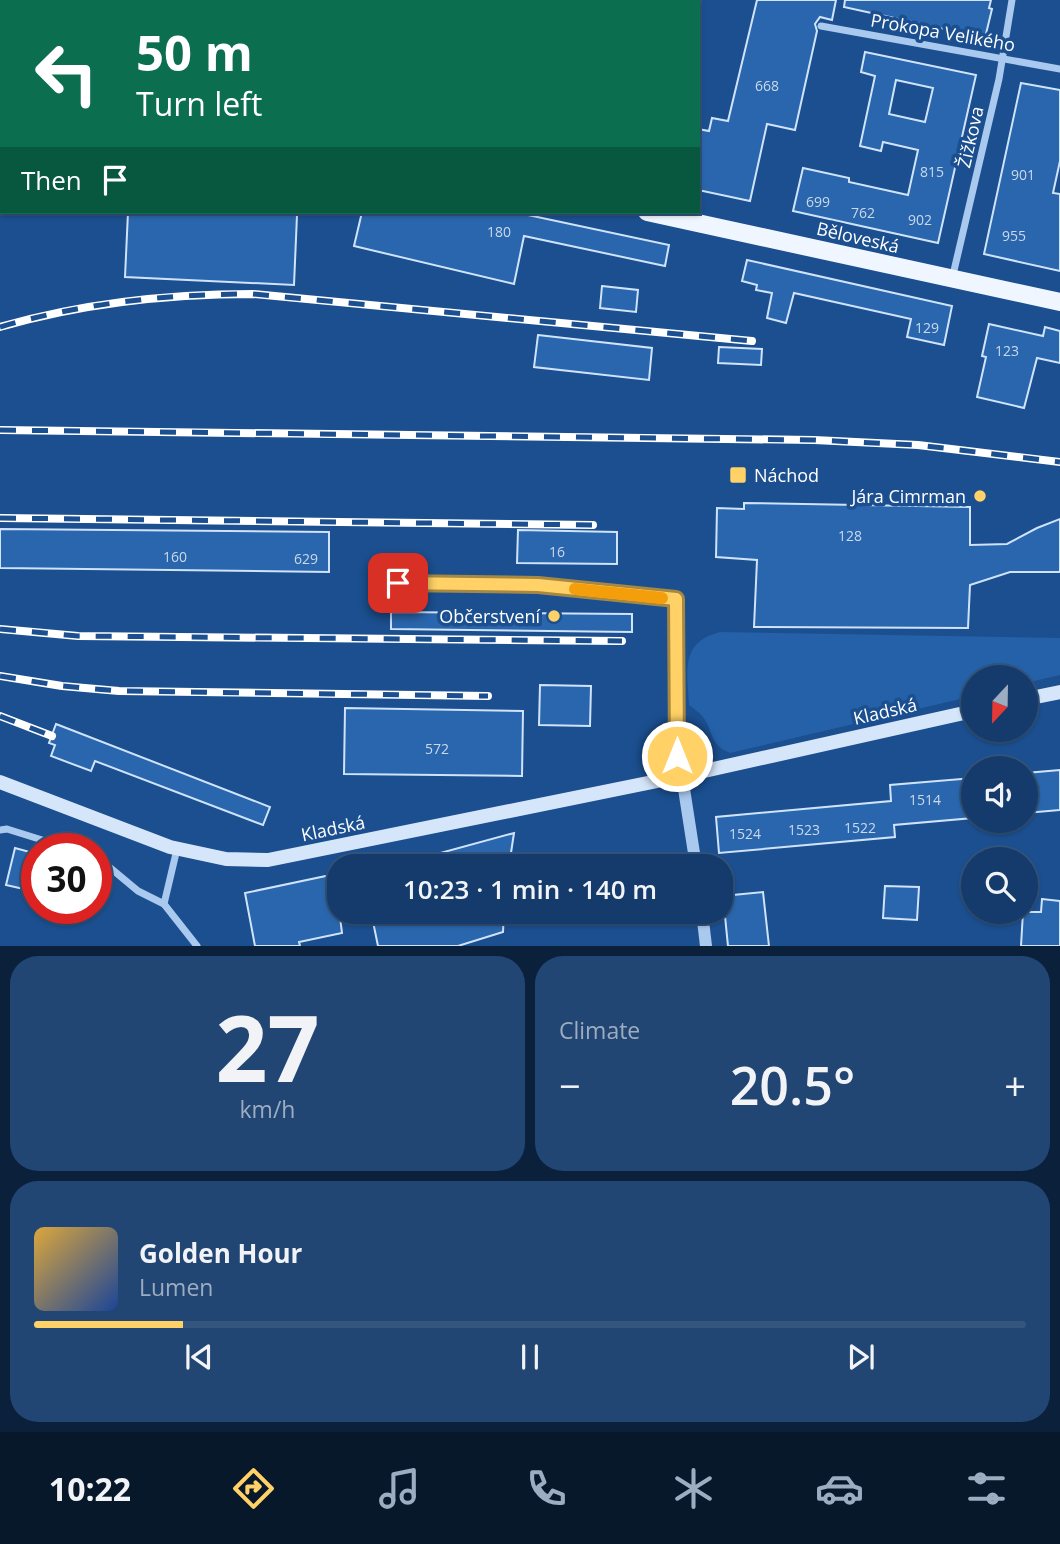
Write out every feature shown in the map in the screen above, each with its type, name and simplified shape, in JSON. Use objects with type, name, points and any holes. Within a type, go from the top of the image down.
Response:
[{"type":"main road","name":"Běloveská","points":[[656,214],[1060,302]]},
{"type":"main road","points":[[1038,697],[1060,692]]},
{"type":"main road","name":"Kladská","points":[[0,782],[177,849],[226,859],[268,860],[682,776],[961,714]]},
{"type":"street","name":"Žižkova","points":[[952,279],[1003,60],[1012,0]]},
{"type":"street","name":"Prokopa Velikého","points":[[821,26],[1060,69]]},
{"type":"street","points":[[398,583],[538,585],[676,599],[677,756],[694,854]]},
{"type":"street","points":[[0,830],[21,833]]},
{"type":"street","points":[[164,904],[177,849]]},
{"type":"street","points":[[112,869],[138,891],[164,904],[197,946]]},
{"type":"street","points":[[703,924],[706,946]]},
{"type":"shaded area","points":[[720,632],[1060,638],[1060,675],[1038,680],[1038,665],[961,665],[961,699],[730,753],[714,741],[706,721],[689,705],[689,660],[698,643]]},
{"type":"building","points":[[757,0],[836,0],[832,20],[820,17],[815,24],[817,31],[795,130],[767,124],[750,201],[700,190],[700,129],[709,131],[712,118],[728,121]]},
{"type":"building","points":[[845,0],[991,0],[989,8],[992,9],[985,38],[844,7]]},
{"type":"building","points":[[865,52],[976,75],[938,243],[793,211],[803,168],[849,178],[849,182],[908,195],[918,150],[883,142],[881,151],[860,146],[875,76],[861,72]],"holes":[[[896,80],[933,88],[925,122],[889,114]]]},
{"type":"building","points":[[1021,83],[1060,90],[1060,161],[1053,193],[1060,194],[1060,271],[984,254]]},
{"type":"building","points":[[128,214],[297,215],[294,285],[125,277]]},
{"type":"building","points":[[362,214],[528,214],[669,245],[665,266],[524,236],[514,284],[354,246]]},
{"type":"building","points":[[747,260],[952,306],[944,345],[907,337],[911,319],[794,293],[786,323],[767,318],[772,293],[756,290],[757,285],[742,281]]},
{"type":"building","points":[[602,286],[638,290],[636,312],[600,308]]},
{"type":"building","points":[[989,324],[1043,336],[1045,327],[1060,331],[1060,363],[1037,358],[1024,408],[977,397],[986,357],[982,356]]},
{"type":"building","points":[[538,335],[652,348],[649,380],[534,367]]},
{"type":"building","points":[[719,347],[762,349],[761,365],[718,363]]},
{"type":"building","points":[[744,503],[970,507],[970,545],[1007,544],[1060,519],[1060,572],[1010,572],[970,585],[968,628],[754,627],[757,560],[716,557],[717,508],[744,509]]},
{"type":"building","points":[[0,529],[329,532],[329,572],[0,568]]},
{"type":"building","points":[[518,530],[617,532],[617,564],[517,563]]},
{"type":"building","points":[[391,612],[632,614],[632,632],[391,629]]},
{"type":"building","points":[[540,685],[591,686],[590,726],[539,725]]},
{"type":"building","points":[[345,708],[523,711],[522,776],[344,774]]},
{"type":"building","points":[[56,724],[270,807],[263,825],[95,761],[91,771],[51,756],[55,745],[49,743]]},
{"type":"building","points":[[1060,770],[1060,810],[1038,812],[1038,772]]},
{"type":"building","points":[[961,779],[961,819],[894,825],[895,837],[719,853],[716,817],[891,801],[890,785]]},
{"type":"building","points":[[514,833],[511,854],[437,854]]},
{"type":"building","points":[[15,848],[21,850],[21,888],[6,885]]},
{"type":"building","points":[[327,876],[327,924],[341,924],[342,933],[299,942],[300,946],[255,946],[245,893]]},
{"type":"building","points":[[885,886],[919,887],[917,920],[883,918]]},
{"type":"building","points":[[763,892],[769,946],[728,946],[726,924],[733,924],[733,895]]},
{"type":"building","points":[[1042,899],[1060,901],[1060,946],[1021,946],[1022,924],[1038,924],[1038,912],[1041,912]]},
{"type":"building","points":[[373,924],[503,924],[503,932],[458,946],[378,946]]},
{"type":"railway","points":[[0,327],[94,306],[157,298],[253,294],[752,341]]},
{"type":"railway","points":[[0,430],[814,440],[918,445],[1060,462]]},
{"type":"railway","points":[[0,518],[593,525]]},
{"type":"railway","points":[[0,629],[78,636],[622,641]]},
{"type":"railway","points":[[0,676],[62,686],[119,691],[488,696]]},
{"type":"railway","points":[[0,716],[52,736]]},
{"type":"slow traffic","points":[[575,589],[662,598]]},
{"type":"place","name":"Náchod","points":[[738,475]]},
{"type":"place","name":"Jára Cimrman","points":[[980,496]]},
{"type":"place","name":"Občerstvení","points":[[554,616]]},
{"type":"route","points":[[398,583],[538,585],[676,599],[677,756]]}]
